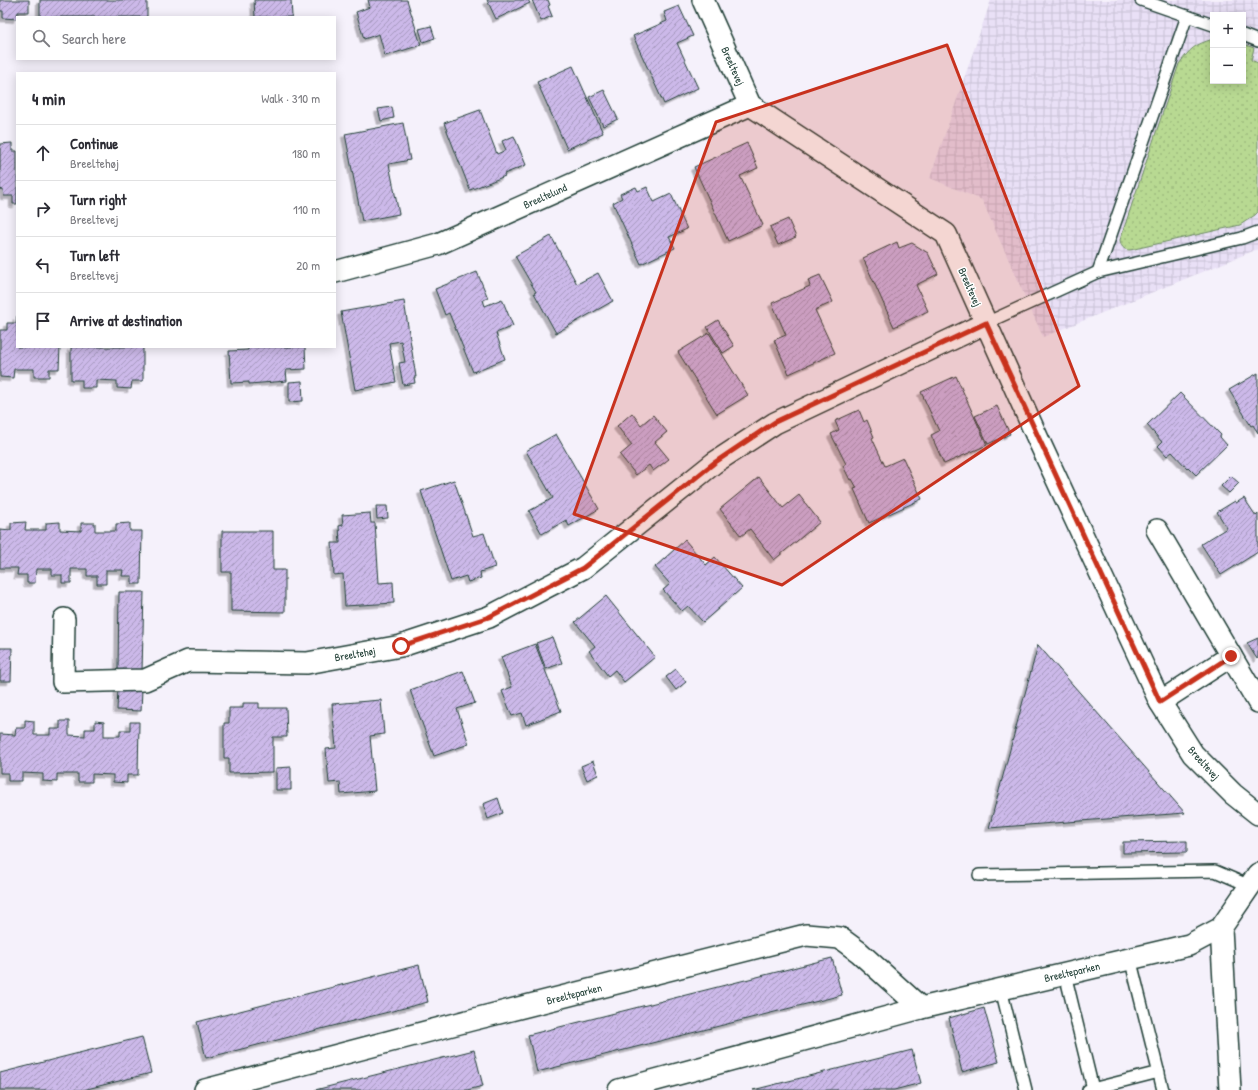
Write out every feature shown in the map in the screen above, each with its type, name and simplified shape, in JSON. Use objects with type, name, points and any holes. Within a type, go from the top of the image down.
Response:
[{"type":"street","name":"Breeltevej","points":[[703,0],[750,105],[946,234],[1160,702],[1193,754],[1232,794],[1258,814]]},
{"type":"street","name":"Breeltelund","points":[[336,272],[438,244],[750,105]]},
{"type":"street","name":"Breeltehøj","points":[[64,619],[63,682],[145,680],[188,661],[308,662],[401,646],[489,617],[583,568],[714,463],[775,422],[986,323]]},
{"type":"street","points":[[1157,530],[1258,702]]},
{"type":"street","points":[[1160,702],[1231,656]]},
{"type":"street","name":"Breelteparken","points":[[619,1090],[921,1008],[1189,944],[1221,928],[1254,880]]},
{"type":"street","points":[[1221,928],[1226,1089]]},
{"type":"street","name":"Breelteparken","points":[[205,1090],[483,1017],[806,935],[840,938],[859,952],[921,1008]]},
{"type":"lane","points":[[1141,0],[1210,24]]},
{"type":"lane","points":[[1098,272],[1187,16]]},
{"type":"lane","points":[[1246,37],[1258,41]]},
{"type":"lane","points":[[986,323],[1098,272],[1242,238],[1258,232]]},
{"type":"lane","points":[[979,875],[1215,870],[1254,880]]},
{"type":"lane","points":[[1130,958],[1163,1090]]},
{"type":"lane","points":[[1065,974],[1091,1089],[1159,1072]]},
{"type":"lane","points":[[1001,989],[1026,1090]]},
{"type":"highlighted area","points":[[947,45],[1079,386],[782,585],[574,514],[716,122]]},
{"type":"shaded area","points":[[991,0],[1258,0],[1258,249],[1043,337],[982,200],[930,178]]},
{"type":"green space","points":[[1210,40],[1210,84],[1246,84],[1246,45],[1254,48],[1251,60],[1258,63],[1258,212],[1240,225],[1130,250],[1126,249],[1122,246],[1120,240],[1179,64],[1193,48]]},
{"type":"building","points":[[0,0],[29,0],[29,12],[18,12],[16,19],[3,18],[3,11],[0,11]]},
{"type":"building","points":[[40,0],[147,0],[147,16],[40,16]]},
{"type":"building","points":[[254,0],[291,0],[292,16],[255,16]]},
{"type":"building","points":[[368,0],[407,0],[421,45],[385,56],[379,34],[364,39],[356,12],[370,7]]},
{"type":"building","points":[[487,0],[528,0],[530,3],[496,19]]},
{"type":"building","points":[[532,0],[548,0],[550,5],[548,6],[552,16],[541,21]]},
{"type":"building","points":[[679,6],[693,36],[677,43],[698,88],[664,104],[633,36],[667,21],[664,12]]},
{"type":"building","points":[[431,26],[435,38],[423,42],[419,29]]},
{"type":"building","points":[[573,66],[603,133],[567,149],[537,82]]},
{"type":"building","points":[[604,90],[618,119],[603,126],[589,97]]},
{"type":"building","points":[[392,107],[394,118],[381,121],[378,109]]},
{"type":"building","points":[[480,110],[497,154],[506,150],[502,141],[514,136],[526,165],[504,174],[505,176],[470,190],[444,123]]},
{"type":"building","points":[[403,123],[410,160],[389,164],[399,214],[362,221],[345,134]]},
{"type":"building","points":[[12,143],[12,151],[16,151],[16,204],[13,204],[13,196],[4,196],[3,190],[0,189],[0,144]]},
{"type":"building","points":[[747,143],[758,168],[740,176],[763,225],[728,241],[694,167]]},
{"type":"building","points":[[636,187],[638,191],[647,187],[654,202],[671,194],[687,229],[669,237],[675,248],[641,264],[613,203],[622,198],[620,194]]},
{"type":"building","points":[[788,219],[796,237],[778,245],[770,227]]},
{"type":"building","points":[[551,236],[577,284],[598,273],[613,301],[556,333],[534,293],[536,292],[515,256]]},
{"type":"building","points":[[897,242],[899,248],[912,243],[928,253],[938,274],[916,285],[928,311],[894,327],[863,258]]},
{"type":"building","points":[[477,272],[488,298],[483,300],[485,306],[502,299],[513,326],[496,333],[505,359],[473,372],[449,313],[445,315],[435,289]]},
{"type":"building","points":[[820,275],[833,302],[815,310],[835,353],[789,374],[774,340],[786,335],[772,303],[810,286],[808,280]]},
{"type":"building","points":[[404,301],[416,377],[414,377],[415,383],[403,385],[399,363],[405,362],[401,341],[389,343],[396,382],[355,390],[341,312]]},
{"type":"building","points":[[718,320],[734,346],[723,353],[707,327]]},
{"type":"building","points":[[7,323],[16,323],[16,348],[60,348],[59,369],[49,369],[49,377],[34,377],[34,369],[14,369],[13,378],[0,377],[0,330],[7,330]]},
{"type":"building","points":[[709,333],[748,395],[717,414],[678,352]]},
{"type":"building","points":[[71,348],[143,348],[143,381],[132,381],[131,389],[117,388],[117,381],[96,380],[96,388],[82,388],[82,380],[71,380]]},
{"type":"building","points":[[248,348],[305,348],[306,369],[286,370],[287,381],[249,384],[249,382],[231,383],[229,351],[248,350]]},
{"type":"building","points":[[1258,373],[1258,433],[1253,425],[1251,426],[1229,390]]},
{"type":"building","points":[[956,376],[987,445],[944,464],[931,435],[939,431],[921,392]]},
{"type":"building","points":[[302,381],[303,401],[289,402],[289,382]]},
{"type":"building","points":[[1180,393],[1221,435],[1220,437],[1227,445],[1196,475],[1172,452],[1167,456],[1158,446],[1162,442],[1147,425]]},
{"type":"building","points":[[997,406],[1010,434],[988,444],[975,416]]},
{"type":"building","points":[[859,410],[864,422],[867,420],[874,437],[872,438],[885,466],[903,458],[922,499],[869,523],[854,489],[857,488],[852,479],[850,480],[843,466],[846,464],[831,434],[839,430],[835,421]]},
{"type":"building","points":[[632,413],[641,425],[653,415],[667,432],[655,442],[669,459],[653,471],[649,465],[636,475],[620,455],[632,445],[617,426]]},
{"type":"building","points":[[556,434],[599,509],[569,526],[566,520],[542,534],[529,511],[553,498],[526,451]]},
{"type":"building","points":[[1231,476],[1239,483],[1229,493],[1221,486]]},
{"type":"building","points":[[759,477],[783,508],[799,495],[820,522],[774,560],[750,529],[741,536],[720,509]]},
{"type":"building","points":[[454,480],[473,536],[484,533],[495,567],[480,572],[481,578],[468,582],[466,576],[451,581],[421,491]]},
{"type":"building","points":[[1244,498],[1256,516],[1258,514],[1258,552],[1221,575],[1201,544],[1227,528],[1217,512],[1235,501],[1236,503]]},
{"type":"building","points":[[376,506],[387,506],[388,518],[377,519]]},
{"type":"building","points":[[370,513],[371,523],[375,523],[379,583],[393,582],[394,603],[345,606],[343,574],[334,575],[332,543],[340,543],[339,526],[343,525],[342,515]]},
{"type":"building","points":[[26,522],[25,530],[46,530],[46,523],[60,522],[60,530],[81,531],[81,523],[95,523],[95,531],[116,531],[116,524],[130,523],[130,531],[142,531],[141,584],[132,584],[132,576],[122,576],[123,570],[106,570],[106,584],[97,584],[97,576],[87,576],[87,569],[71,569],[71,583],[62,583],[62,575],[52,575],[52,569],[36,569],[35,583],[27,583],[27,575],[17,575],[18,568],[0,568],[0,529],[11,530],[11,523]]},
{"type":"building","points":[[222,531],[273,531],[273,570],[285,570],[285,612],[231,611],[231,572],[222,572]]},
{"type":"building","points":[[685,540],[706,565],[715,557],[742,588],[703,622],[688,606],[682,611],[663,590],[670,584],[655,567]]},
{"type":"building","points":[[119,592],[144,592],[142,671],[118,671]]},
{"type":"building","points":[[606,596],[655,657],[624,682],[615,670],[608,676],[589,651],[595,646],[575,622]]},
{"type":"building","points":[[552,637],[562,663],[546,669],[536,643]]},
{"type":"building","points":[[1258,638],[1258,658],[1257,659],[1247,643]]},
{"type":"building","points":[[535,644],[561,711],[526,725],[522,713],[512,716],[502,691],[512,687],[501,657]]},
{"type":"building","points":[[1038,645],[1185,813],[989,828]]},
{"type":"building","points":[[0,648],[12,648],[11,681],[0,681]]},
{"type":"building","points":[[676,669],[686,682],[676,690],[666,677]]},
{"type":"building","points":[[463,671],[475,703],[457,709],[469,744],[434,756],[410,690]]},
{"type":"building","points":[[118,688],[142,689],[141,711],[117,710]]},
{"type":"building","points":[[381,700],[384,734],[370,736],[375,791],[341,794],[340,782],[329,783],[326,749],[336,748],[332,704]]},
{"type":"building","points":[[243,703],[259,703],[259,708],[286,708],[287,737],[273,737],[273,772],[229,773],[229,758],[224,758],[224,723],[229,723],[229,708],[243,708]]},
{"type":"building","points":[[25,720],[34,721],[34,735],[50,735],[50,729],[60,729],[60,721],[69,721],[69,735],[85,736],[85,729],[95,729],[95,721],[104,722],[104,736],[120,736],[120,730],[130,730],[130,722],[139,722],[138,775],[127,775],[127,783],[113,782],[113,775],[92,774],[92,782],[78,782],[78,774],[57,774],[57,782],[43,781],[43,774],[22,773],[22,781],[8,781],[8,773],[0,773],[0,734],[15,735],[16,728],[25,728]]},
{"type":"building","points":[[593,761],[598,775],[587,780],[581,766]]},
{"type":"building","points":[[291,767],[291,790],[276,790],[276,768]]},
{"type":"building","points":[[498,798],[503,813],[488,819],[483,804]]},
{"type":"building","points":[[1187,841],[1187,852],[1123,853],[1123,842]]},
{"type":"building","points":[[832,958],[842,995],[537,1072],[528,1035]]},
{"type":"building","points":[[419,965],[428,1002],[206,1058],[197,1022]]},
{"type":"building","points":[[984,1008],[999,1062],[962,1072],[949,1018]]},
{"type":"building","points":[[142,1037],[151,1073],[83,1090],[0,1090],[0,1073]]},
{"type":"building","points":[[474,1050],[483,1086],[467,1090],[315,1090]]},
{"type":"building","points":[[912,1050],[921,1083],[894,1090],[753,1090]]},
{"type":"route","points":[[401,646],[489,617],[583,568],[714,463],[775,422],[986,323],[1160,702],[1231,656]]}]
